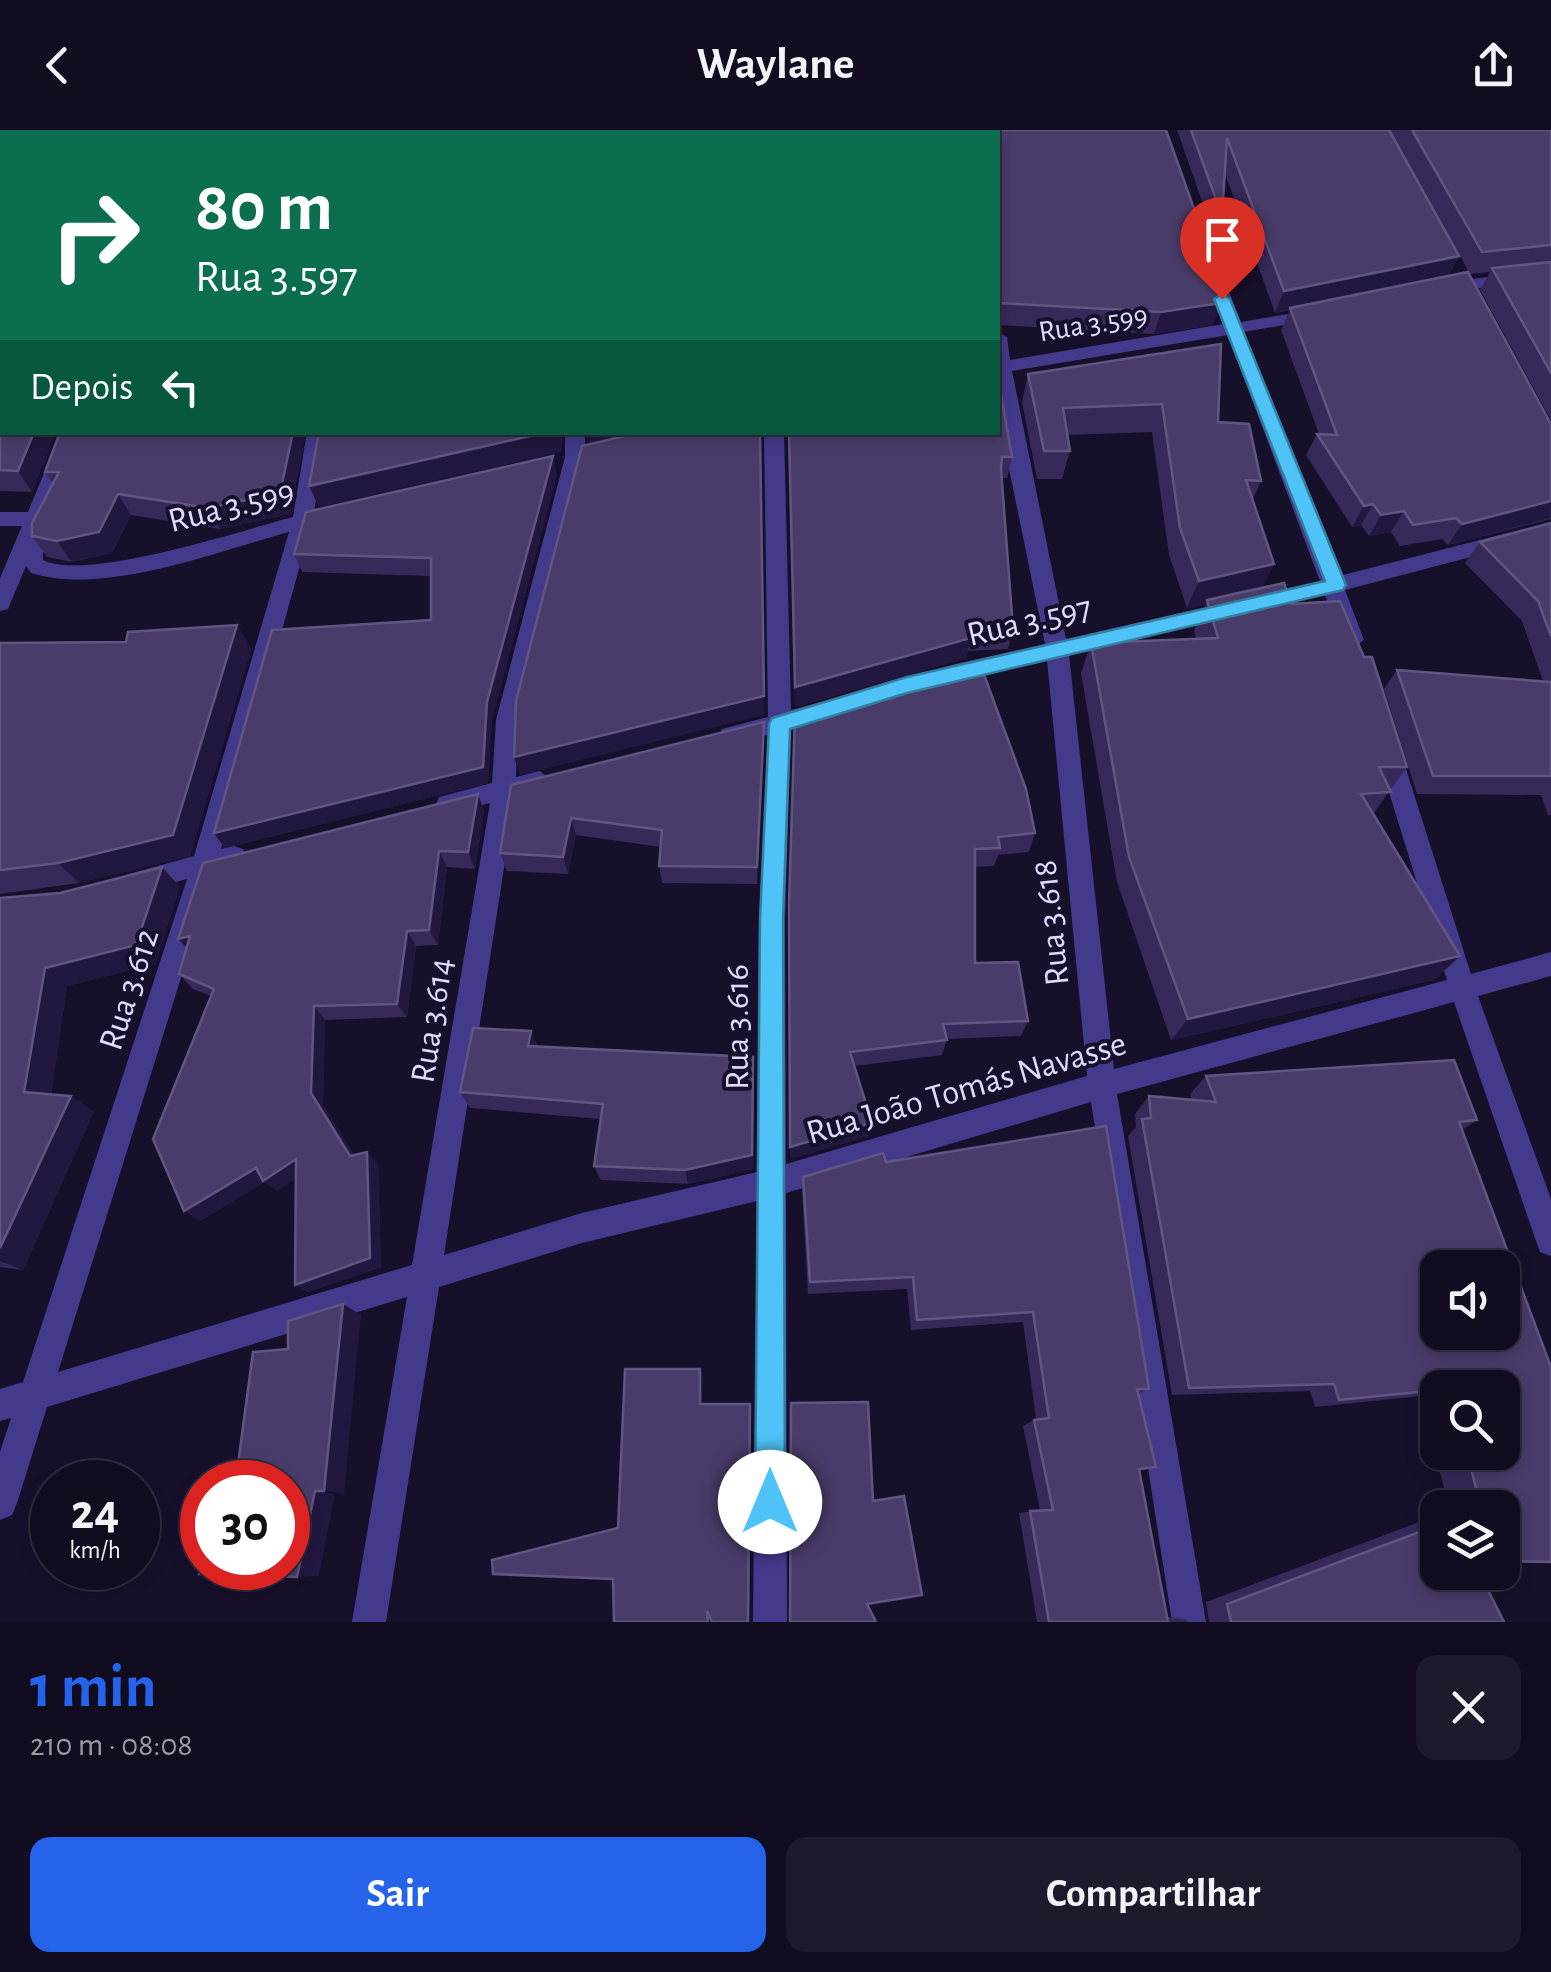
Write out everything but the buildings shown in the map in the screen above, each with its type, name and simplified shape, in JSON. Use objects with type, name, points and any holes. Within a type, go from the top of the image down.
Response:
[{"type":"street","points":[[1202,241],[1336,585],[1359,659]]},
{"type":"street","points":[[1428,291],[1551,274]]},
{"type":"street","name":"Rua 3.599","points":[[1000,368],[1234,331],[1331,311]]},
{"type":"street","name":"Rua 3.618","points":[[1000,368],[1057,649],[1102,1085],[1190,1622]]},
{"type":"street","points":[[0,602],[70,435]]},
{"type":"street","name":"Rua 3.612","points":[[0,1503],[204,864],[302,521],[316,435]]},
{"type":"street","name":"Rua 3.616","points":[[770,1622],[772,920],[780,724],[774,435]]},
{"type":"street","name":"Rua 3.614","points":[[369,1622],[504,790],[507,720],[574,452]]},
{"type":"street","name":"Rua 3.599","points":[[34,519],[33,560],[38,568],[72,574],[248,538],[341,512]]},
{"type":"street","points":[[0,519],[34,519]]},
{"type":"street","name":"Rua 3.597","points":[[926,680],[1336,585],[1551,529]]},
{"type":"street","points":[[706,742],[852,702]]},
{"type":"street","points":[[1382,732],[1463,990],[1551,1242]]},
{"type":"street","points":[[429,808],[559,777]]},
{"type":"street","points":[[116,888],[260,850]]},
{"type":"street","name":"Rua João Tomás Navasse","points":[[0,1405],[582,1228],[771,1183],[1102,1085],[1551,964]]},
{"type":"route","points":[[770,1502],[772,920],[780,724],[907,685],[1336,585],[1222,299]]}]
